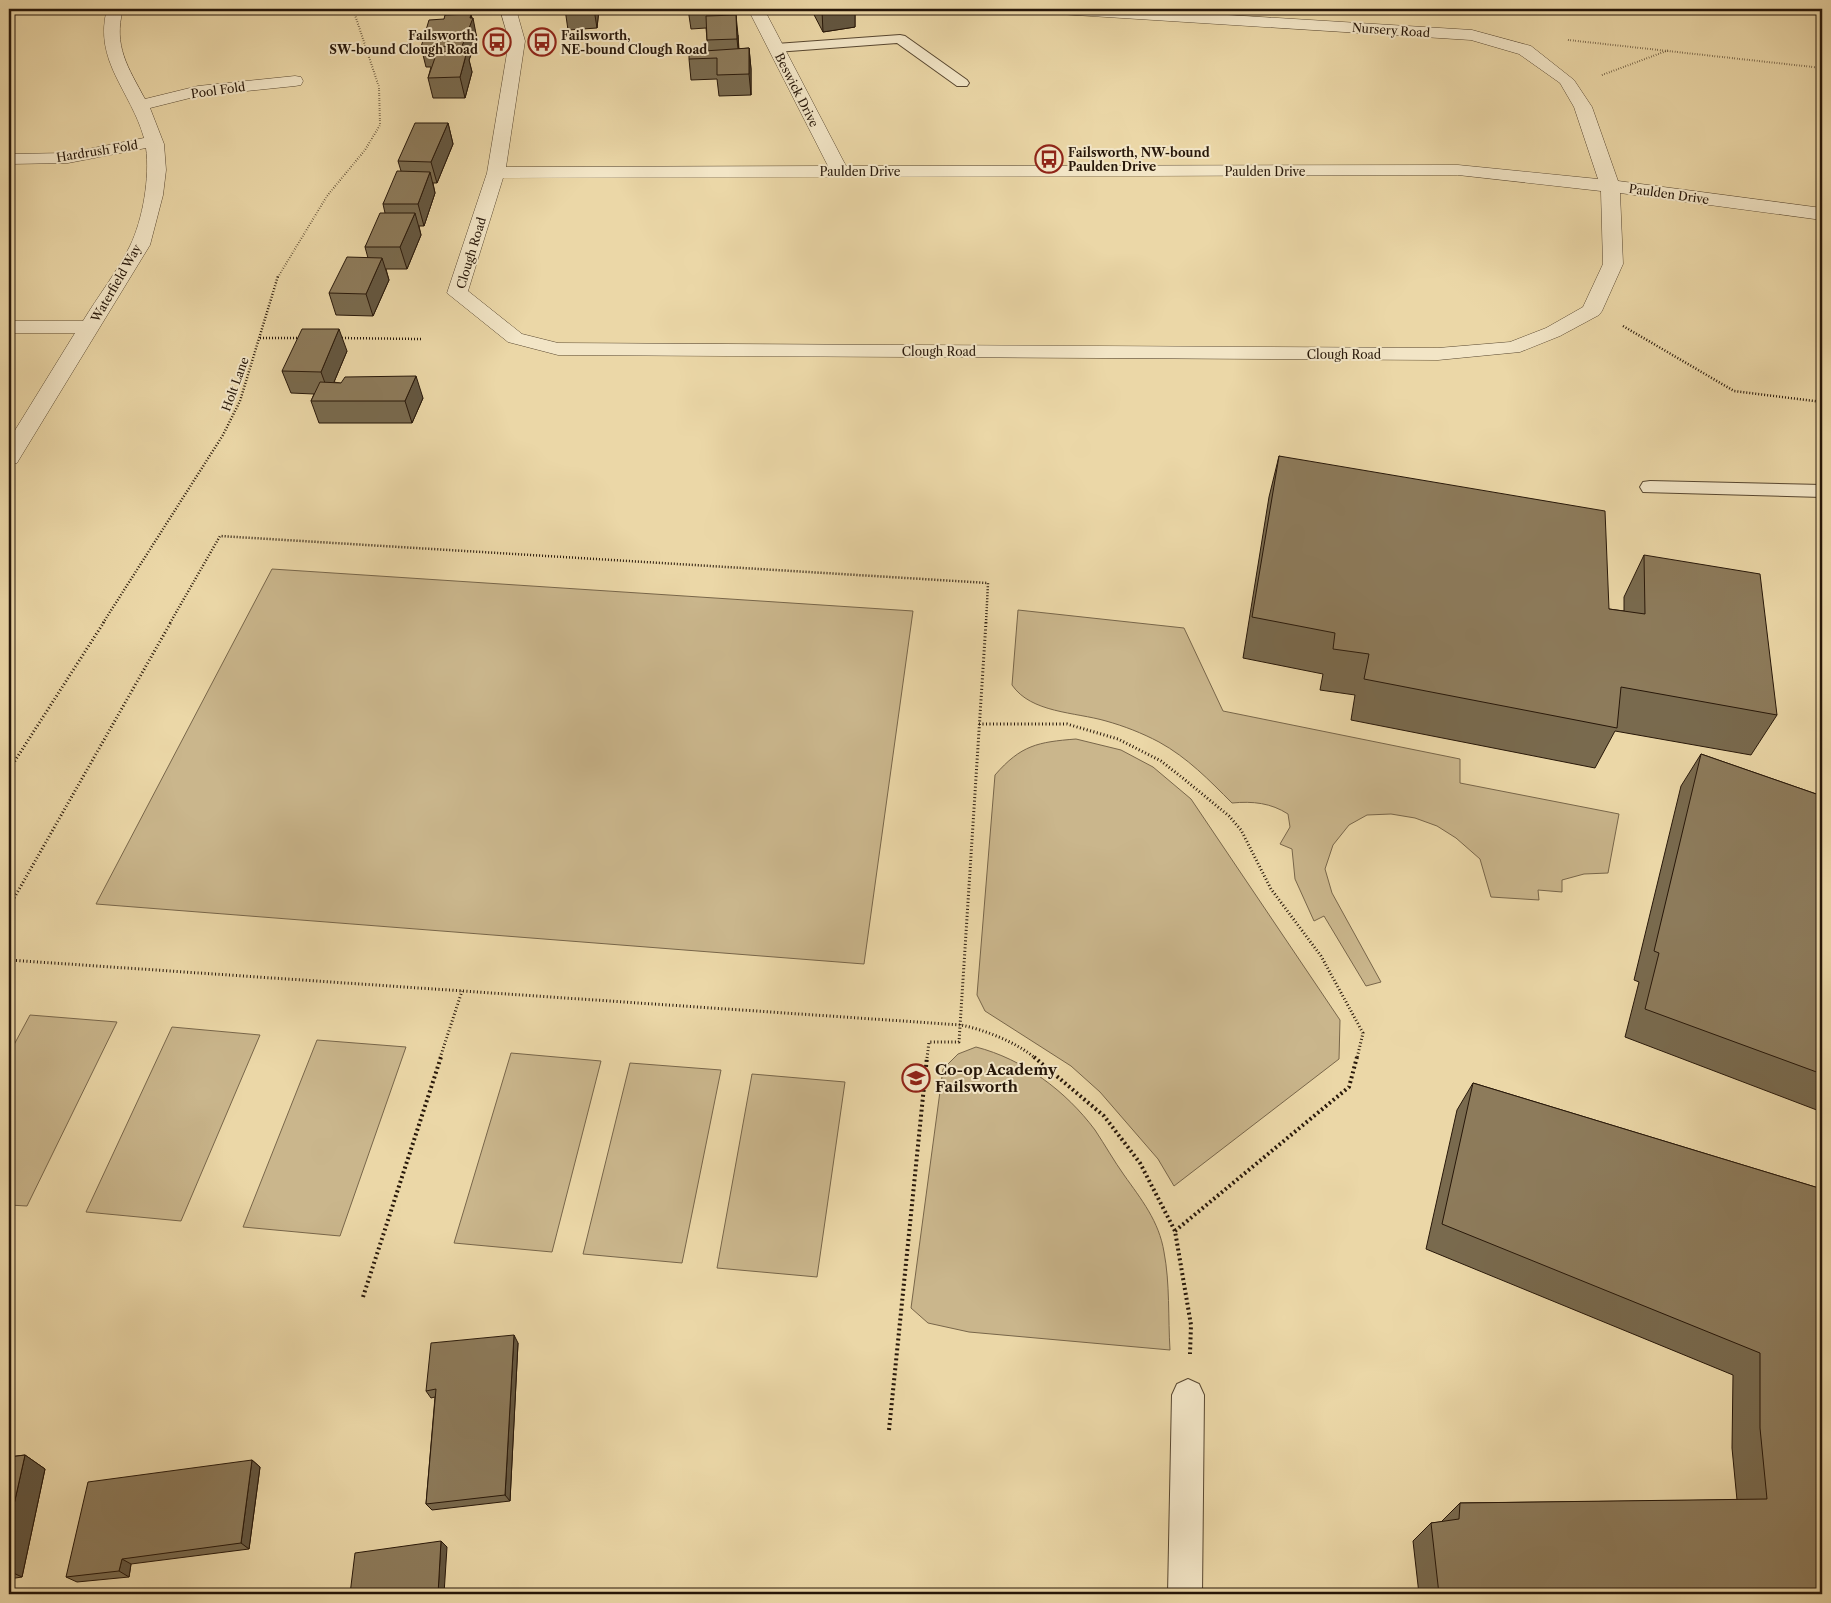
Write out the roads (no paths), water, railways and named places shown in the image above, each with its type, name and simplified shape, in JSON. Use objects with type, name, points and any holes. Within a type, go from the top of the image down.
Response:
[{"type":"street","name":"Waterfield Way","points":[[9,458],[140,245],[151,208],[158,171],[154,141],[141,105],[113,53],[109,37],[110,20],[115,9]]},
{"type":"street","name":"Clough Road","points":[[508,9],[517,41],[496,173],[457,293],[515,338],[558,349],[1438,354],[1513,348],[1553,332],[1592,311],[1613,264],[1610,186]]},
{"type":"street","name":"Beswick Drive","points":[[756,9],[838,171]]},
{"type":"street","name":"Nursery Road","points":[[1060,9],[1472,35],[1526,50],[1566,80],[1583,107],[1610,186]]},
{"type":"street","name":"Pool Fold","points":[[141,105],[198,91],[295,81]]},
{"type":"street","name":"Hardrush Fold","points":[[9,159],[68,158],[154,141]]},
{"type":"street","name":"Paulden Drive","points":[[496,173],[1458,170],[1610,186],[1822,214]]},
{"type":"street","points":[[9,327],[91,327]]},
{"type":"lane","points":[[776,48],[808,44],[900,39],[962,83]]},
{"type":"lane","points":[[1650,488],[1822,491]]},
{"type":"lane","points":[[1185,1594],[1188,1395]]},
{"type":"place","name":"Failsworth, SW-bound Clough Road","points":[[497,42]]},
{"type":"place","name":"Failsworth, NE-bound Clough Road","points":[[542,42]]},
{"type":"place","name":"Failsworth, NW-bound Paulden Drive","points":[[1049,159]]},
{"type":"place","name":"Co-op Academy Failsworth","points":[[916,1078]]}]
